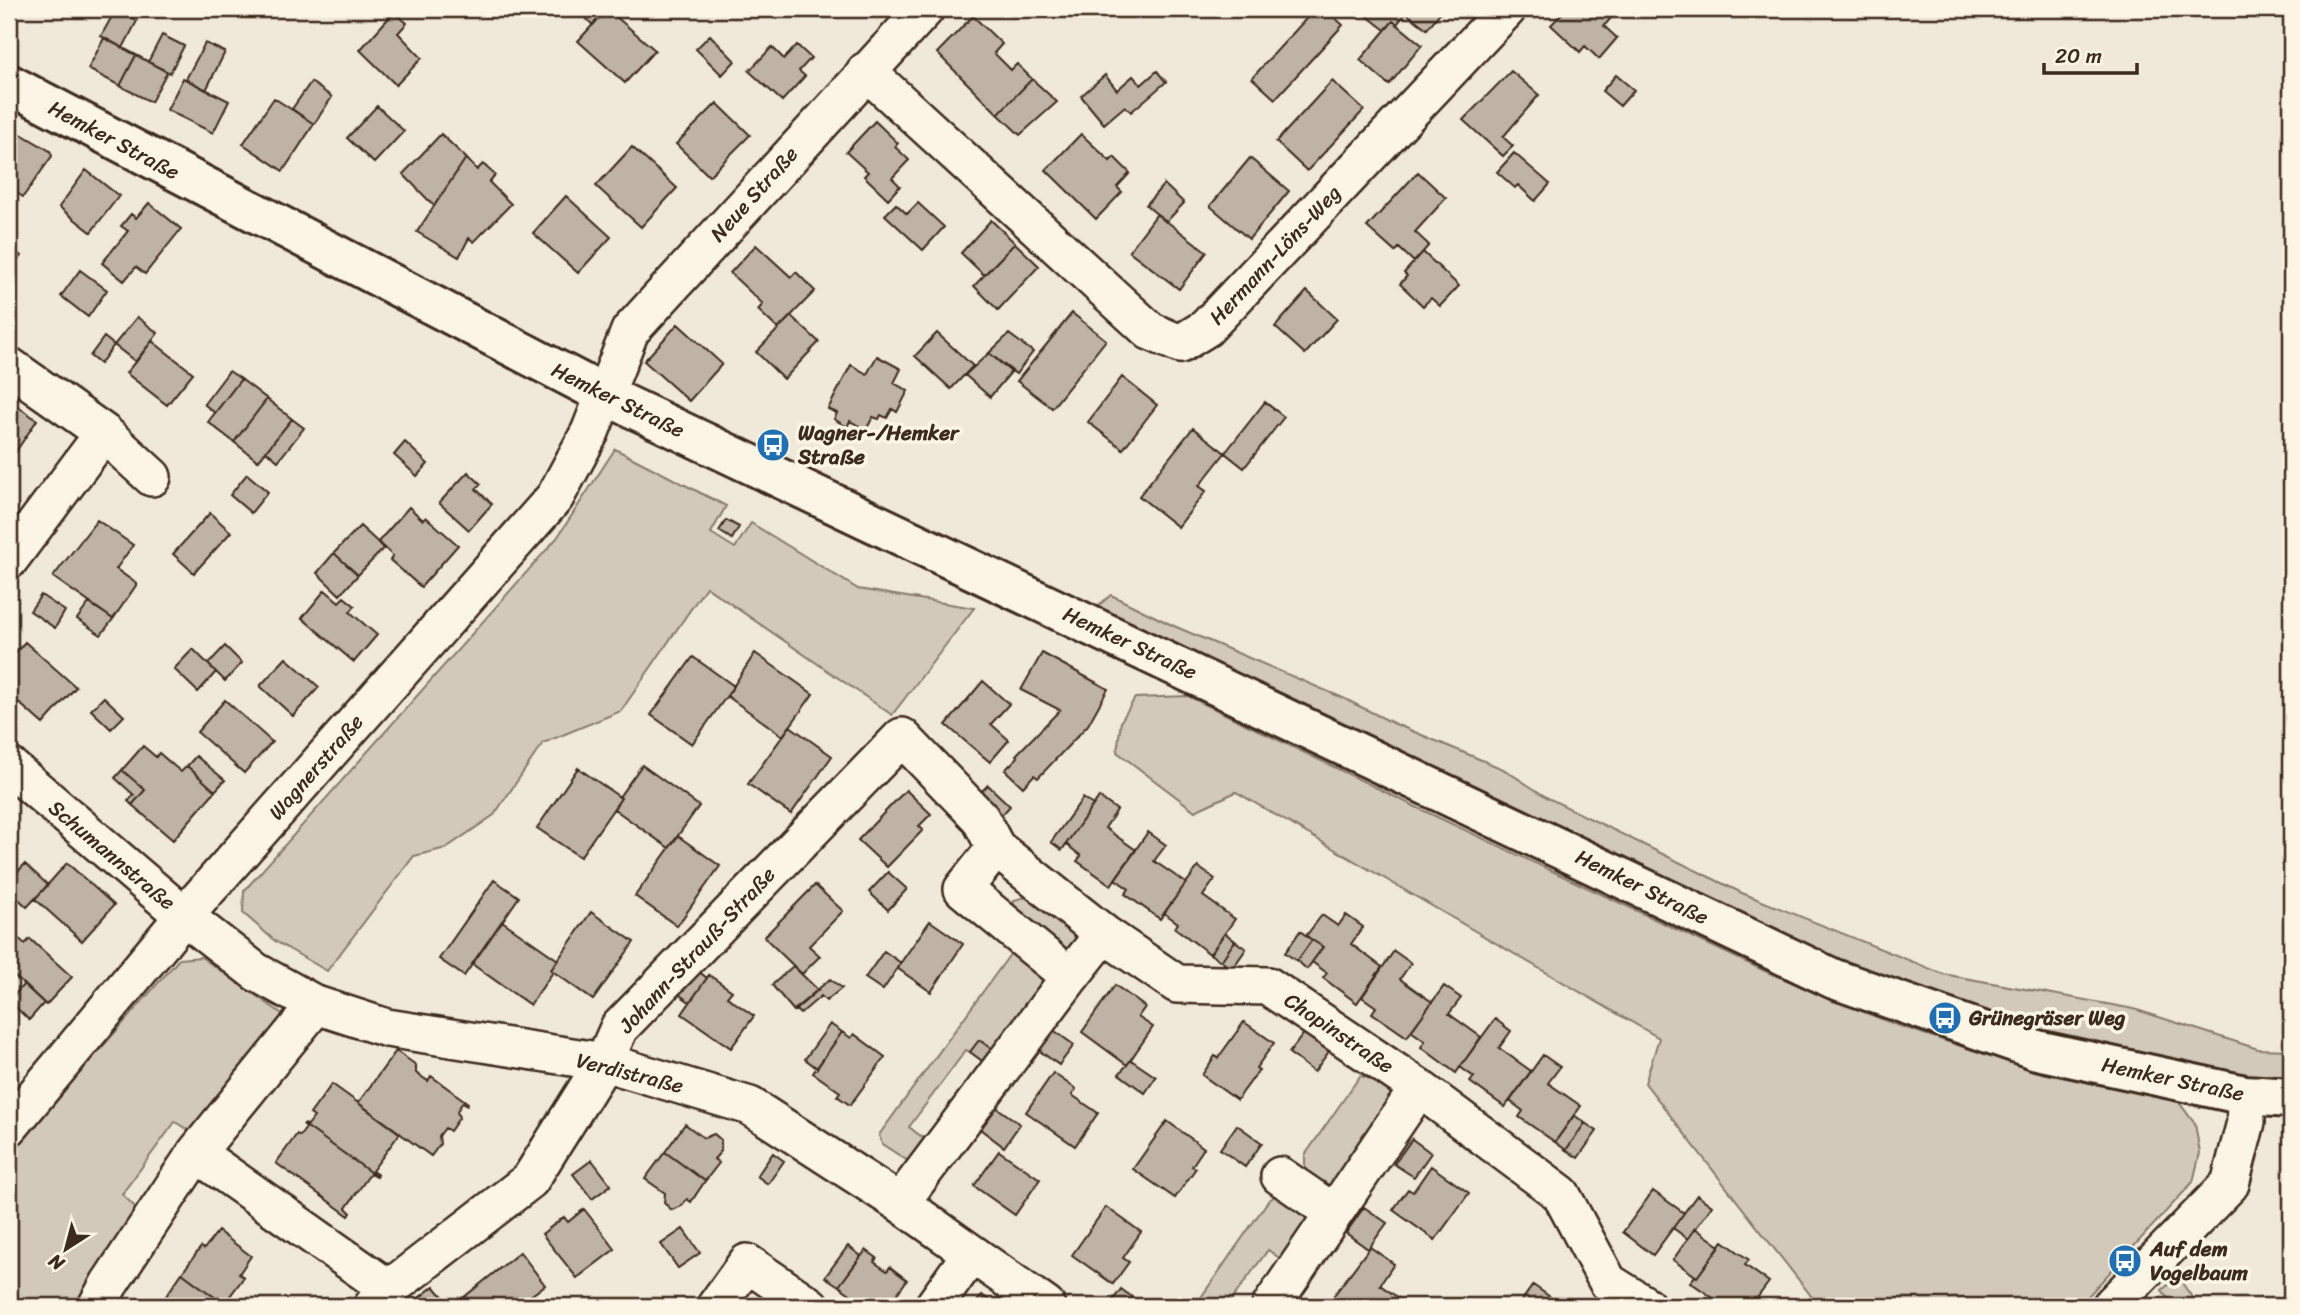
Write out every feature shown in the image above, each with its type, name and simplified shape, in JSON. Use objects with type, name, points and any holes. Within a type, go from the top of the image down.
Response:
[{"type":"main road","name":"Hemker Straße","points":[[9,84],[605,395],[1834,979],[2037,1050],[2245,1095],[2291,1098]]},
{"type":"street","name":"Neue Straße","points":[[605,395],[630,331],[925,9]]},
{"type":"street","name":"Hermann-Löns-Weg","points":[[866,71],[1150,331],[1180,344],[1206,328],[1507,9]]},
{"type":"street","points":[[9,366],[104,433],[152,477]]},
{"type":"street","name":"Wagnerstraße","points":[[9,1127],[184,916],[555,497],[590,432],[605,395]]},
{"type":"street","points":[[9,560],[104,433]]},
{"type":"street","name":"Chopinstraße","points":[[902,737],[980,818],[996,848],[1104,934],[1177,984],[1268,986],[1419,1088],[1561,1194],[1608,1282],[1646,1306]]},
{"type":"street","name":"Johann-Strauß-Straße","points":[[197,1153],[381,1297],[530,1180],[604,1062],[619,1028],[902,737]]},
{"type":"street","name":"Schumannstraße","points":[[9,766],[184,916]]},
{"type":"street","points":[[996,848],[963,889],[1070,977]]},
{"type":"street","name":"Verdistraße","points":[[184,916],[256,972],[316,1005],[387,1028],[604,1062],[750,1106],[900,1203],[1046,1306]]},
{"type":"street","points":[[900,1203],[1104,934]]},
{"type":"street","points":[[97,1306],[197,1153],[316,1005]]},
{"type":"street","points":[[1271,1306],[1419,1088]]},
{"type":"street","points":[[2129,1301],[2230,1184],[2246,1122],[2245,1095]]},
{"type":"street","points":[[1280,1176],[1334,1213]]},
{"type":"street","points":[[934,1306],[971,1254]]},
{"type":"street","points":[[716,1306],[747,1263],[810,1306]]},
{"type":"shaded area","points":[[615,449],[726,506],[711,533],[735,548],[751,523],[858,589],[974,608],[892,715],[706,587],[621,711],[543,743],[494,815],[446,848],[414,856],[327,971],[275,941],[243,913],[244,891],[557,538]]},
{"type":"shaded area","points":[[1111,595],[1174,626],[1503,769],[1548,798],[1742,893],[1943,974],[2134,1009],[2258,1049],[2291,1050],[2291,1078],[2244,1076],[2048,1036],[1845,965],[1094,609]]},
{"type":"shaded area","points":[[1188,696],[1418,808],[1767,972],[1891,1023],[2042,1073],[2178,1101],[2195,1124],[2200,1153],[2193,1182],[2079,1306],[1819,1306],[1645,1083],[1659,1038],[1236,792],[1195,811],[1117,752],[1121,721],[1135,698]]},
{"type":"shaded area","points":[[1026,897],[1079,935],[1080,943],[1074,950],[1064,948],[1013,908],[1014,900]]},
{"type":"shaded area","points":[[1011,953],[1023,955],[1045,974],[1040,993],[998,1053],[980,1040],[970,1052],[966,1050],[909,1127],[931,1144],[914,1165],[882,1144],[879,1135]]},
{"type":"shaded area","points":[[201,957],[281,1013],[284,1028],[195,1134],[175,1122],[122,1194],[142,1214],[88,1306],[9,1306],[9,1154],[179,959]]},
{"type":"shaded area","points":[[1360,1076],[1380,1080],[1399,1097],[1343,1183],[1329,1187],[1305,1170],[1305,1155]]},
{"type":"shaded area","points":[[1279,1193],[1311,1219],[1289,1265],[1268,1250],[1227,1306],[1195,1306],[1268,1201]]},
{"type":"shaded area","points":[[2178,1277],[2198,1306],[2173,1306],[2162,1290]]},
{"type":"building","points":[[116,9],[137,21],[123,48],[101,36]]},
{"type":"building","points":[[589,9],[607,9],[593,25],[583,16]]},
{"type":"building","points":[[607,9],[655,50],[625,83],[578,41]]},
{"type":"building","points":[[1315,9],[1325,9],[1343,25],[1275,99],[1252,78]]},
{"type":"building","points":[[1358,9],[1409,9],[1397,24],[1393,21],[1385,30]]},
{"type":"building","points":[[1409,9],[1442,10],[1427,29],[1406,13]]},
{"type":"building","points":[[1566,9],[1601,9],[1611,18],[1604,26],[1617,38],[1599,59],[1585,46],[1580,52],[1551,25]]},
{"type":"building","points":[[394,12],[407,23],[398,33],[422,58],[396,85],[360,50]]},
{"type":"building","points":[[973,16],[1002,44],[994,53],[1011,70],[1017,64],[1032,79],[998,114],[937,53]]},
{"type":"building","points":[[1393,21],[1422,45],[1389,85],[1360,60]]},
{"type":"building","points":[[162,35],[184,46],[170,73],[148,62]]},
{"type":"building","points":[[710,35],[735,61],[722,75],[696,49]]},
{"type":"building","points":[[104,38],[136,55],[120,86],[88,69]]},
{"type":"building","points":[[205,43],[225,52],[206,90],[186,79]]},
{"type":"building","points":[[797,45],[811,58],[799,71],[805,76],[782,101],[749,71],[772,47],[784,59]]},
{"type":"building","points":[[136,55],[167,72],[151,102],[120,86]]},
{"type":"building","points":[[1157,71],[1166,82],[1131,112],[1125,106],[1104,124],[1081,96],[1105,75],[1117,90],[1133,76],[1141,85]]},
{"type":"building","points":[[1511,71],[1539,95],[1503,137],[1513,146],[1503,156],[1463,120]]},
{"type":"building","points":[[1616,75],[1634,90],[1620,106],[1602,91]]},
{"type":"building","points":[[183,78],[229,101],[213,133],[167,110]]},
{"type":"building","points":[[1032,79],[1057,102],[1020,135],[998,114]]},
{"type":"building","points":[[1332,81],[1364,110],[1307,171],[1276,142]]},
{"type":"building","points":[[311,82],[332,97],[314,124],[292,109]]},
{"type":"building","points":[[274,98],[314,124],[283,171],[243,144]]},
{"type":"building","points":[[717,103],[750,135],[709,176],[676,144]]},
{"type":"building","points":[[377,106],[404,131],[374,163],[347,138]]},
{"type":"building","points":[[875,121],[898,143],[895,147],[909,160],[892,178],[900,186],[888,199],[864,176],[868,172],[846,152]]},
{"type":"building","points":[[16,131],[50,151],[52,156],[23,197],[14,191],[9,198],[9,142]]},
{"type":"building","points":[[441,134],[466,158],[434,206],[403,174]]},
{"type":"building","points":[[1081,134],[1110,161],[1114,157],[1130,173],[1117,187],[1122,192],[1096,219],[1046,170]]},
{"type":"building","points":[[632,147],[677,188],[641,227],[596,186]]},
{"type":"building","points":[[1514,153],[1550,184],[1535,201],[1518,185],[1515,188],[1497,172]]},
{"type":"building","points":[[466,158],[477,170],[483,164],[495,175],[489,182],[511,204],[474,242],[469,238],[459,257],[417,232]]},
{"type":"building","points":[[1250,158],[1289,191],[1249,239],[1210,206]]},
{"type":"building","points":[[86,170],[119,196],[91,232],[59,207]]},
{"type":"building","points":[[1418,172],[1446,198],[1415,232],[1429,245],[1414,262],[1399,248],[1395,252],[1367,227]]},
{"type":"building","points":[[1164,184],[1184,203],[1166,222],[1146,205]]},
{"type":"building","points":[[566,196],[611,237],[578,273],[533,233]]},
{"type":"building","points":[[149,203],[181,229],[145,274],[136,267],[124,281],[102,263],[128,231],[121,226],[131,214],[136,218]]},
{"type":"building","points":[[918,203],[944,227],[923,250],[885,215],[896,204],[907,214]]},
{"type":"building","points":[[1157,214],[1207,252],[1179,289],[1129,251]]},
{"type":"building","points":[[991,220],[1015,243],[984,275],[961,253]]},
{"type":"building","points":[[1015,243],[1039,266],[998,310],[974,286]]},
{"type":"building","points":[[756,245],[791,277],[796,272],[815,291],[778,329],[758,310],[763,304],[730,273]]},
{"type":"building","points":[[9,246],[21,256],[9,271]]},
{"type":"building","points":[[1423,252],[1459,286],[1440,306],[1431,298],[1423,306],[1400,284],[1407,276],[1404,273]]},
{"type":"building","points":[[80,270],[107,290],[88,317],[61,296]]},
{"type":"building","points":[[1307,291],[1337,319],[1305,354],[1275,327]]},
{"type":"building","points":[[1072,313],[1106,340],[1052,408],[1017,381]]},
{"type":"building","points":[[791,316],[819,342],[784,379],[756,352]]},
{"type":"building","points":[[137,317],[158,333],[136,362],[114,345]]},
{"type":"building","points":[[678,324],[722,364],[689,401],[644,361]]},
{"type":"building","points":[[937,333],[973,366],[951,389],[915,356]]},
{"type":"building","points":[[1009,334],[1033,352],[1016,374],[989,353]]},
{"type":"building","points":[[104,337],[114,345],[100,364],[90,356]]},
{"type":"building","points":[[152,341],[193,373],[167,405],[126,373]]},
{"type":"building","points":[[989,353],[1011,372],[990,397],[965,375]]},
{"type":"building","points":[[877,356],[901,369],[894,383],[908,391],[897,412],[892,409],[887,418],[881,415],[879,419],[873,417],[866,430],[850,421],[847,427],[834,419],[837,413],[828,409],[851,365],[867,374]]},
{"type":"building","points":[[229,371],[241,379],[215,413],[204,404]]},
{"type":"building","points":[[1122,377],[1157,405],[1123,449],[1088,422]]},
{"type":"building","points":[[241,379],[267,399],[234,442],[208,422]]},
{"type":"building","points":[[267,399],[292,419],[258,461],[234,442]]},
{"type":"building","points":[[1265,402],[1284,417],[1244,468],[1225,453]]},
{"type":"building","points":[[14,404],[37,420],[9,462],[9,413]]},
{"type":"building","points":[[292,419],[304,428],[278,461],[266,451]]},
{"type":"building","points":[[1193,428],[1225,453],[1199,486],[1206,491],[1178,527],[1139,496]]},
{"type":"building","points":[[405,442],[428,464],[417,476],[394,455]]},
{"type":"building","points":[[468,472],[481,484],[476,489],[492,504],[469,530],[439,503]]},
{"type":"building","points":[[247,474],[268,492],[251,513],[230,495]]},
{"type":"building","points":[[409,507],[423,520],[426,517],[458,545],[421,587],[390,560],[393,556],[378,542]]},
{"type":"building","points":[[210,513],[231,532],[194,573],[173,554]]},
{"type":"building","points":[[97,520],[133,545],[116,569],[137,584],[113,619],[53,577]]},
{"type":"building","points":[[726,520],[739,527],[732,539],[719,531]]},
{"type":"building","points":[[360,526],[384,548],[358,575],[334,553]]},
{"type":"building","points":[[334,553],[358,575],[340,595],[317,573]]},
{"type":"building","points":[[325,590],[339,602],[344,597],[355,606],[350,612],[377,635],[354,662],[302,618]]},
{"type":"building","points":[[41,595],[65,611],[55,628],[30,611]]},
{"type":"building","points":[[89,603],[113,619],[101,635],[77,619]]},
{"type":"building","points":[[25,642],[76,687],[43,724],[9,694],[9,660]]},
{"type":"building","points":[[225,646],[242,663],[225,681],[208,664]]},
{"type":"building","points":[[193,649],[216,672],[198,692],[174,669]]},
{"type":"building","points":[[755,653],[813,694],[783,736],[727,696]]},
{"type":"building","points":[[1042,653],[1108,689],[1088,725],[1038,778],[1034,775],[1023,787],[1005,770],[1060,710],[1021,690]]},
{"type":"building","points":[[693,657],[734,686],[692,744],[651,715]]},
{"type":"building","points":[[286,658],[319,687],[293,716],[260,686]]},
{"type":"building","points":[[983,681],[1009,704],[991,724],[1009,740],[990,762],[946,725]]},
{"type":"building","points":[[104,697],[124,716],[111,729],[91,710]]},
{"type":"building","points":[[225,700],[272,742],[244,773],[197,732]]},
{"type":"building","points":[[790,726],[832,756],[791,814],[748,784]]},
{"type":"building","points":[[143,746],[156,757],[159,753],[181,772],[187,766],[215,791],[173,840],[132,805],[145,790],[122,770]]},
{"type":"building","points":[[196,756],[225,780],[215,791],[187,766]]},
{"type":"building","points":[[642,765],[699,806],[669,848],[614,809],[621,798],[619,797]]},
{"type":"building","points":[[578,768],[621,798],[580,857],[537,828]]},
{"type":"building","points":[[122,770],[145,790],[132,805],[128,801],[134,795],[115,778]]},
{"type":"building","points":[[988,785],[1010,806],[1000,817],[978,795]]},
{"type":"building","points":[[906,790],[931,814],[919,826],[923,830],[887,867],[858,840]]},
{"type":"building","points":[[1099,797],[1117,810],[1105,828],[1136,850],[1111,885],[1077,861],[1081,856],[1066,844]]},
{"type":"building","points":[[1083,798],[1093,805],[1062,850],[1051,842]]},
{"type":"building","points":[[1148,832],[1166,845],[1154,861],[1186,883],[1160,919],[1125,894],[1129,889],[1115,879]]},
{"type":"building","points":[[678,836],[720,866],[677,926],[635,896]]},
{"type":"building","points":[[67,863],[114,905],[82,941],[35,899]]},
{"type":"building","points":[[25,864],[48,885],[27,907],[9,890],[9,881]]},
{"type":"building","points":[[1198,867],[1215,879],[1203,896],[1235,919],[1210,954],[1175,928],[1178,923],[1164,913]]},
{"type":"building","points":[[888,872],[907,889],[888,910],[869,892]]},
{"type":"building","points":[[494,880],[519,897],[464,976],[439,959]]},
{"type":"building","points":[[815,885],[843,911],[809,946],[820,956],[802,974],[764,937]]},
{"type":"building","points":[[591,912],[634,942],[593,1000],[551,970]]},
{"type":"building","points":[[1322,915],[1338,926],[1346,915],[1363,927],[1351,944],[1382,967],[1357,1003],[1323,978],[1327,973],[1312,962],[1323,947],[1306,936]]},
{"type":"building","points":[[502,921],[558,960],[530,1005],[472,964]]},
{"type":"building","points":[[930,921],[963,944],[931,992],[897,968]]},
{"type":"building","points":[[1300,931],[1312,940],[1297,961],[1285,953]]},
{"type":"building","points":[[11,932],[25,944],[30,939],[72,977],[46,1005],[9,971]]},
{"type":"building","points":[[1225,933],[1235,941],[1221,961],[1210,954]]},
{"type":"building","points":[[1312,940],[1323,947],[1307,969],[1297,961]]},
{"type":"building","points":[[1235,941],[1246,949],[1232,969],[1221,961]]},
{"type":"building","points":[[884,951],[901,963],[883,990],[865,978]]},
{"type":"building","points":[[1394,951],[1411,963],[1400,979],[1432,1002],[1407,1037],[1372,1013],[1376,1007],[1362,997]]},
{"type":"building","points":[[793,966],[818,990],[794,1011],[772,985]]},
{"type":"building","points":[[693,967],[707,978],[690,1002],[671,989]]},
{"type":"building","points":[[709,975],[732,991],[727,997],[754,1016],[731,1048],[682,1014]]},
{"type":"building","points":[[830,979],[842,988],[826,1001],[821,996],[800,1014],[795,1009]]},
{"type":"building","points":[[24,984],[44,1003],[29,1020],[9,1001]]},
{"type":"building","points":[[1115,985],[1145,1007],[1138,1017],[1153,1027],[1127,1065],[1082,1032]]},
{"type":"building","points":[[1444,986],[1461,998],[1449,1014],[1481,1037],[1456,1073],[1421,1047],[1425,1041],[1411,1031]]},
{"type":"building","points":[[1495,1019],[1511,1031],[1499,1048],[1531,1071],[1505,1107],[1470,1082],[1474,1077],[1460,1067]]},
{"type":"building","points":[[1244,1022],[1274,1043],[1256,1068],[1259,1070],[1237,1100],[1202,1075]]},
{"type":"building","points":[[830,1024],[842,1032],[817,1068],[805,1059]]},
{"type":"building","points":[[1052,1029],[1074,1045],[1059,1065],[1037,1049]]},
{"type":"building","points":[[842,1032],[851,1038],[854,1034],[885,1057],[850,1105],[837,1096],[840,1092],[813,1073]]},
{"type":"building","points":[[1305,1032],[1330,1050],[1314,1072],[1289,1053]]},
{"type":"building","points":[[979,1040],[998,1053],[989,1066],[970,1052]]},
{"type":"building","points":[[396,1051],[416,1065],[416,1073],[428,1081],[431,1076],[468,1103],[467,1105],[463,1102],[457,1111],[459,1118],[450,1131],[445,1128],[439,1136],[440,1144],[431,1156],[358,1103]]},
{"type":"building","points":[[1543,1055],[1560,1067],[1548,1083],[1581,1106],[1555,1142],[1519,1117],[1523,1111],[1510,1101]]},
{"type":"building","points":[[1131,1060],[1156,1077],[1145,1093],[1119,1074]]},
{"type":"building","points":[[1053,1073],[1076,1089],[1072,1095],[1098,1113],[1075,1146],[1026,1112]]},
{"type":"building","points":[[332,1084],[400,1133],[372,1171],[377,1177],[303,1124],[308,1125],[314,1117],[310,1114]]},
{"type":"building","points":[[996,1107],[1020,1124],[1004,1147],[980,1129]]},
{"type":"building","points":[[1574,1115],[1585,1123],[1566,1150],[1555,1142]]},
{"type":"building","points":[[1167,1121],[1204,1148],[1192,1166],[1196,1168],[1175,1198],[1133,1169]]},
{"type":"building","points":[[1585,1123],[1597,1131],[1578,1158],[1566,1150]]},
{"type":"building","points":[[303,1124],[377,1177],[370,1174],[346,1208],[351,1213],[349,1216],[276,1163],[297,1134],[300,1136],[306,1128]]},
{"type":"building","points":[[685,1124],[704,1138],[714,1134],[721,1140],[721,1151],[714,1159],[719,1163],[705,1181],[665,1152]]},
{"type":"building","points":[[1237,1125],[1262,1143],[1245,1167],[1220,1149]]},
{"type":"building","points":[[1412,1139],[1431,1153],[1414,1177],[1394,1164]]},
{"type":"building","points":[[999,1151],[1040,1179],[1015,1215],[974,1186]]},
{"type":"building","points":[[665,1152],[705,1181],[691,1202],[687,1199],[672,1210],[664,1203],[665,1193],[645,1179]]},
{"type":"building","points":[[773,1153],[784,1161],[768,1184],[757,1176]]},
{"type":"building","points":[[592,1160],[611,1185],[592,1199],[573,1174]]},
{"type":"building","points":[[1431,1166],[1469,1193],[1435,1240],[1393,1210],[1408,1189],[1413,1192]]},
{"type":"building","points":[[1653,1191],[1684,1213],[1653,1255],[1623,1232]]},
{"type":"building","points":[[1697,1195],[1712,1206],[1688,1239],[1673,1228]]},
{"type":"building","points":[[1106,1207],[1141,1232],[1123,1258],[1129,1262],[1113,1284],[1072,1255]]},
{"type":"building","points":[[1364,1207],[1387,1223],[1368,1249],[1346,1233]]},
{"type":"building","points":[[584,1209],[615,1249],[577,1278],[542,1234],[564,1217],[568,1222]]},
{"type":"building","points":[[1695,1228],[1720,1246],[1697,1277],[1673,1260]]},
{"type":"building","points":[[683,1229],[700,1253],[678,1268],[661,1244]]},
{"type":"building","points":[[218,1231],[251,1256],[239,1274],[244,1277],[224,1304],[182,1273],[201,1247],[204,1249]]},
{"type":"building","points":[[1723,1241],[1749,1260],[1745,1265],[1769,1282],[1751,1306],[1725,1306],[1690,1282],[1697,1277]]},
{"type":"building","points":[[848,1246],[861,1256],[839,1286],[825,1277]]},
{"type":"building","points":[[1370,1247],[1394,1264],[1380,1285],[1410,1306],[1335,1306],[1329,1302]]},
{"type":"building","points":[[866,1250],[877,1258],[874,1262],[887,1271],[890,1267],[907,1280],[888,1306],[867,1306],[839,1286]]},
{"type":"building","points":[[520,1252],[545,1285],[523,1302],[526,1306],[469,1306],[463,1298]]},
{"type":"building","points":[[182,1273],[224,1304],[223,1306],[175,1306],[164,1299]]},
{"type":"building","points":[[1533,1285],[1563,1306],[1518,1306]]},
{"type":"building","points":[[434,1286],[451,1306],[410,1305]]},
{"type":"building","points":[[1121,1289],[1143,1305],[1109,1306]]},
{"type":"building","points":[[982,1295],[998,1306],[974,1306]]},
{"type":"place","name":"Wagner-/Hemker Straße","points":[[773,445]]},
{"type":"place","name":"Grünegräser Weg","points":[[1945,1018]]},
{"type":"place","name":"Auf dem Vogelbaum","points":[[2125,1261]]}]
